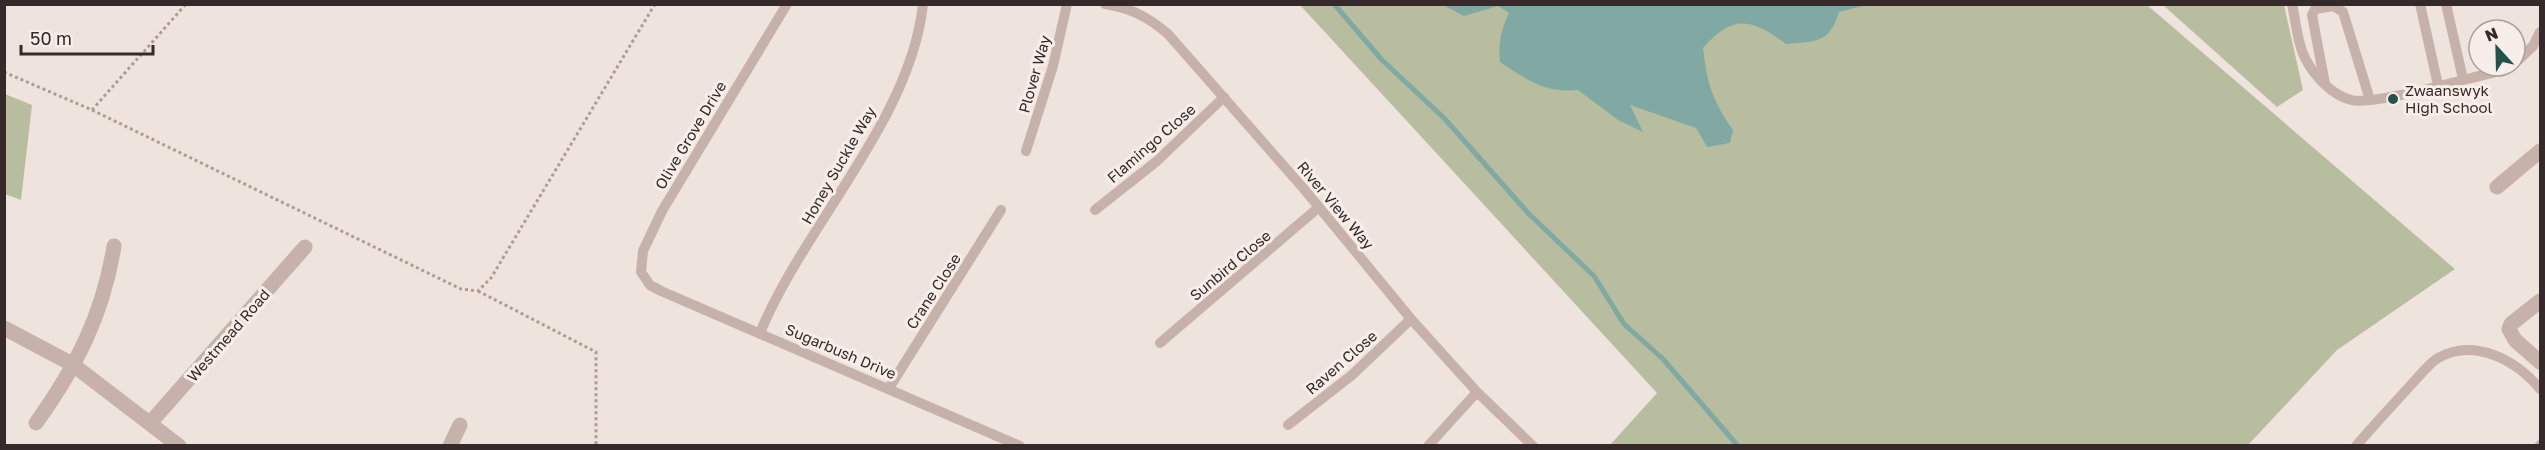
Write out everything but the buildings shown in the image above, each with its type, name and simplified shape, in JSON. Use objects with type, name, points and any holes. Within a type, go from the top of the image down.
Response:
[{"type":"street","points":[[2497,187],[2541,151]]},
{"type":"street","points":[[36,423],[72,364],[103,302],[114,246]]},
{"type":"street","name":"Westmead Road","points":[[151,422],[305,247]]},
{"type":"street","points":[[2541,301],[2510,326],[2512,336],[2541,362]]},
{"type":"street","points":[[4,328],[72,364],[151,422],[179,446]]},
{"type":"street","points":[[450,446],[460,425]]},
{"type":"lane","name":"Olive Grove Drive","points":[[650,285],[641,272],[640,263],[662,211],[787,4]]},
{"type":"lane","name":"Honey Suckle Way","points":[[760,333],[780,291],[891,103],[915,48],[923,4]]},
{"type":"lane","name":"Plover Way","points":[[1026,151],[1053,66],[1067,4]]},
{"type":"lane","name":"River View Way","points":[[1105,4],[1128,8],[1149,18],[1168,34],[1319,207],[1411,319],[1477,392],[1533,446]]},
{"type":"lane","points":[[2292,4],[2303,56],[2313,71],[2337,95],[2354,101],[2370,99],[2468,78]]},
{"type":"lane","points":[[2420,4],[2438,85]]},
{"type":"lane","points":[[2446,4],[2463,79]]},
{"type":"lane","points":[[2326,84],[2312,15],[2318,8],[2334,6],[2343,12],[2370,99]]},
{"type":"lane","points":[[2527,52],[2541,33]]},
{"type":"lane","name":"Flamingo Close","points":[[1095,210],[1158,161],[1224,97]]},
{"type":"lane","name":"Sunbird Close","points":[[1160,343],[1319,207]]},
{"type":"lane","name":"Crane Close","points":[[889,388],[1001,210]]},
{"type":"lane","name":"Sugarbush Drive","points":[[650,285],[1020,446]]},
{"type":"lane","name":"Raven Close","points":[[1288,426],[1352,375],[1411,319]]},
{"type":"lane","points":[[2356,446],[2431,363],[2450,353],[2478,351],[2498,356],[2519,368],[2541,389]]},
{"type":"lane","points":[[1428,446],[1477,392]]},
{"type":"path","points":[[92,110],[186,4]]},
{"type":"path","points":[[478,291],[491,278],[655,4]]},
{"type":"path","points":[[4,72],[92,110],[461,289],[478,291],[596,352],[596,446]]},
{"type":"green space","points":[[1300,5],[2147,5],[2455,269],[2337,350],[2248,445],[1610,445],[1657,393]]},
{"type":"green space","points":[[2163,5],[2284,5],[2303,90],[2277,107]]},
{"type":"green space","points":[[5,94],[32,105],[21,200],[5,194]]},
{"type":"water","points":[[1443,5],[1867,5],[1839,12],[1831,30],[1820,39],[1813,41],[1786,44],[1762,29],[1743,24],[1724,29],[1714,37],[1703,48],[1706,71],[1715,100],[1733,130],[1730,143],[1707,147],[1696,128],[1630,105],[1643,132],[1618,120],[1578,90],[1545,87],[1528,80],[1500,62],[1501,37],[1509,13],[1498,6],[1464,16]]},
{"type":"waterway","points":[[1334,4],[1382,60],[1444,118],[1529,214],[1594,276],[1624,324],[1663,359],[1738,446]]},
{"type":"place","name":"Zwaanswyk High School","points":[[2393,99]]}]
